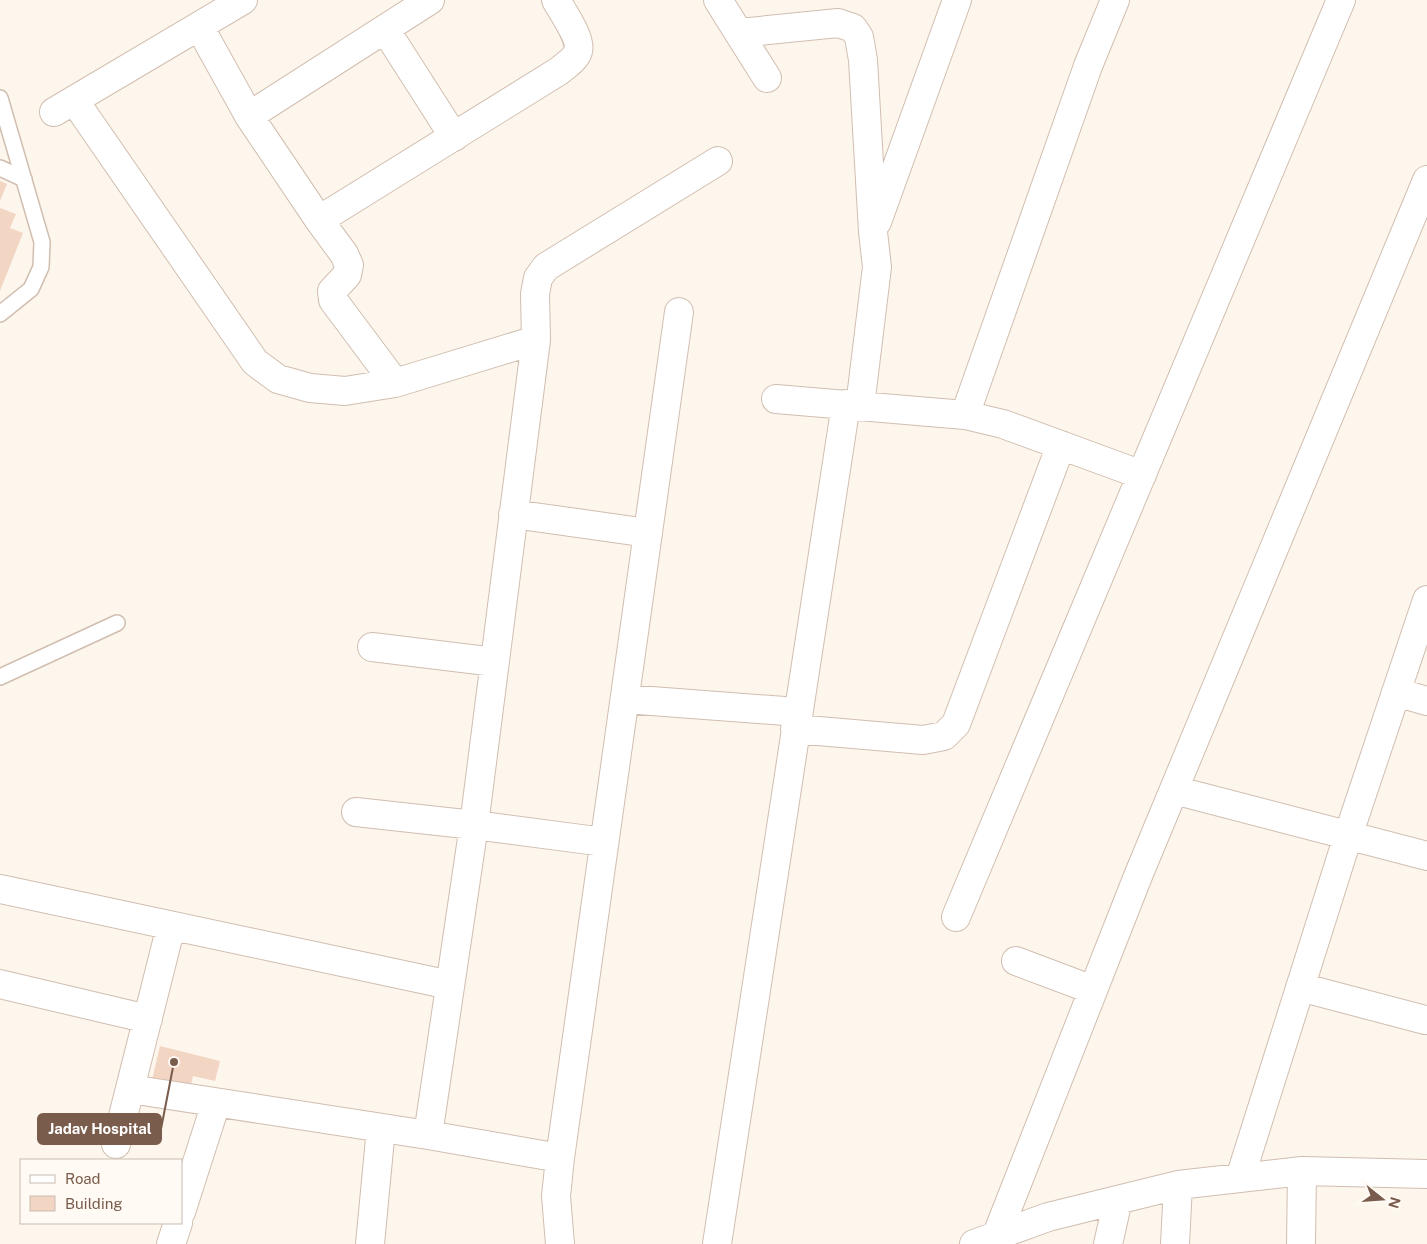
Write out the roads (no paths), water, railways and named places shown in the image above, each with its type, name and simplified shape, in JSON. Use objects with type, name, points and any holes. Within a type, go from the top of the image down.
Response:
[{"type":"street","points":[[243,0],[64,106],[255,362],[278,378],[310,388],[345,391],[395,383],[536,340]]},
{"type":"street","points":[[249,116],[396,15],[430,0]]},
{"type":"street","points":[[319,220],[559,72],[570,62],[578,51],[578,40],[556,0]]},
{"type":"street","points":[[718,0],[767,78]]},
{"type":"street","points":[[939,0],[944,36]]},
{"type":"street","points":[[873,232],[957,0]]},
{"type":"street","points":[[965,415],[1088,66],[1115,0]]},
{"type":"street","points":[[956,917],[1341,0]]},
{"type":"street","points":[[717,1244],[797,720],[877,267],[873,232],[863,60],[859,37],[837,11],[739,34]]},
{"type":"street","points":[[396,15],[454,137]]},
{"type":"street","points":[[198,26],[249,116],[344,254],[349,265],[347,275],[332,291],[333,300],[395,383]]},
{"type":"street","points":[[428,1135],[474,825],[514,514],[536,340],[538,278],[546,267],[718,161]]},
{"type":"street","points":[[985,1240],[1093,990],[1138,876],[1427,180]]},
{"type":"street","points":[[560,1244],[556,1196],[560,1158],[679,312]]},
{"type":"street","points":[[776,399],[965,415],[1003,424],[1142,475]]},
{"type":"street","points":[[625,699],[797,720],[923,740],[944,736],[956,724],[1061,445]]},
{"type":"street","points":[[514,514],[648,533]]},
{"type":"street","points":[[1240,1178],[1348,836],[1427,600]]},
{"type":"street","points":[[372,647],[495,662]]},
{"type":"street","points":[[1396,692],[1427,701]]},
{"type":"street","points":[[1174,790],[1427,856]]},
{"type":"street","points":[[356,812],[604,842]]},
{"type":"street","points":[[0,889],[450,985]]},
{"type":"street","points":[[116,1144],[171,926]]},
{"type":"street","points":[[1016,961],[1093,990]]},
{"type":"street","points":[[0,984],[148,1019]]},
{"type":"street","points":[[1300,987],[1425,1020]]},
{"type":"street","points":[[130,1089],[428,1135],[560,1158]]},
{"type":"street","points":[[182,1209],[216,1103]]},
{"type":"street","points":[[370,1244],[381,1128]]},
{"type":"street","points":[[985,1240],[1048,1217],[1178,1185],[1302,1170],[1427,1174]]},
{"type":"street","points":[[1302,1170],[1302,1244]]},
{"type":"street","points":[[1175,1244],[1178,1185]]},
{"type":"street","points":[[1108,1244],[1118,1200]]},
{"type":"street","points":[[171,1244],[178,1224]]},
{"type":"lane","points":[[0,98],[42,242],[41,267],[31,289],[0,314]]},
{"type":"lane","points":[[0,168],[24,179]]},
{"type":"lane","points":[[0,677],[116,623]]},
{"type":"place","name":"Jadav Hospital","points":[[174,1062]]}]
